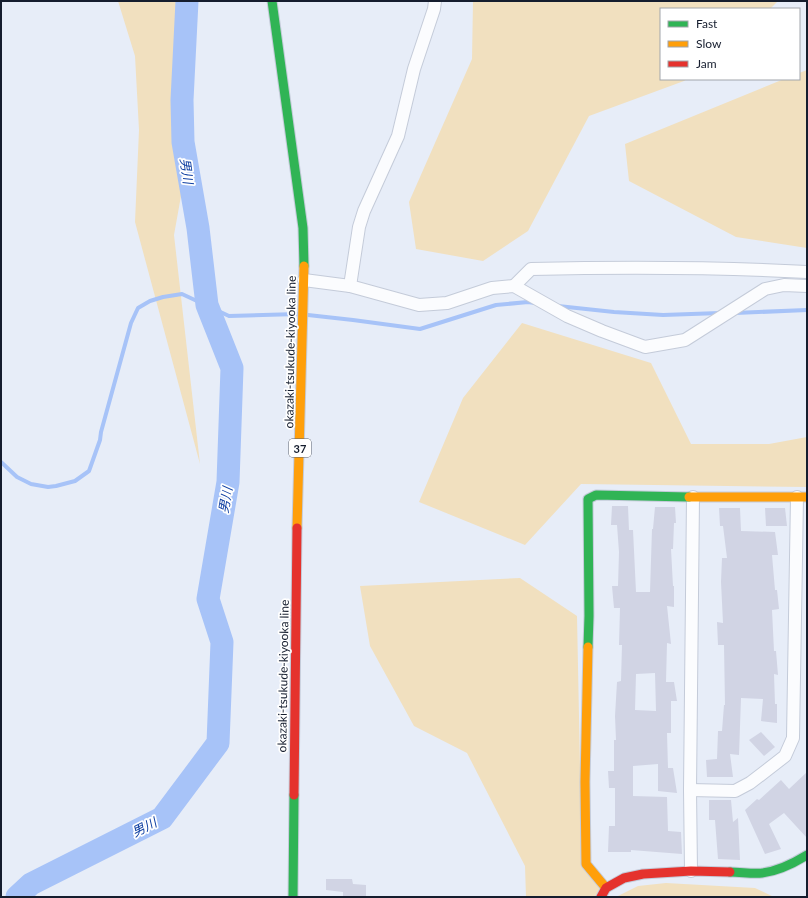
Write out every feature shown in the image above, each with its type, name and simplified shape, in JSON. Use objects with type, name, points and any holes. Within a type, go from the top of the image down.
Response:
[{"type":"main road","name":"okazaki-tsukude-kiyooka line","points":[[272,1],[303,228],[304,280],[296,572],[293,897]]},
{"type":"main road","points":[[606,888],[586,864],[585,782],[589,616],[588,499],[596,495],[802,497]]},
{"type":"main road","points":[[601,897],[606,888],[624,878],[643,874],[691,871],[762,873],[792,864],[807,855]]},
{"type":"street","points":[[350,286],[359,227],[364,211],[398,136],[414,69],[436,1]]},
{"type":"street","points":[[514,286],[531,270],[598,267],[749,269],[807,272]]},
{"type":"street","points":[[304,280],[350,286],[419,305],[447,303],[492,288],[514,286],[567,316],[645,347],[685,340],[765,289],[784,285],[807,286]]},
{"type":"street","points":[[691,871],[690,790],[693,497]]},
{"type":"street","points":[[690,790],[735,791],[750,783],[785,756],[792,738],[802,497]]},
{"type":"shaded area","points":[[118,1],[185,1],[191,140],[174,235],[200,464],[135,222],[139,130],[135,56]]},
{"type":"shaded area","points":[[473,1],[778,1],[771,8],[660,8],[660,80],[686,80],[589,116],[528,231],[483,261],[416,249],[409,202],[472,59]]},
{"type":"shaded area","points":[[807,70],[807,248],[736,237],[629,181],[625,144],[782,80],[800,80],[800,73]]},
{"type":"shaded area","points":[[522,323],[651,363],[691,444],[769,444],[807,437],[807,487],[581,484],[525,545],[419,502],[463,398]]},
{"type":"shaded area","points":[[520,578],[577,616],[582,867],[607,897],[526,897],[525,866],[467,753],[414,726],[370,646],[360,586]]},
{"type":"shaded area","points":[[666,883],[755,888],[774,897],[616,897],[638,886]]},
{"type":"building","points":[[612,506],[628,506],[629,530],[633,530],[636,592],[650,592],[652,529],[655,507],[675,507],[676,523],[674,523],[673,549],[671,549],[674,607],[667,606],[671,644],[667,643],[666,682],[674,682],[677,701],[671,701],[671,733],[667,733],[668,768],[673,768],[677,793],[658,791],[658,764],[633,766],[633,796],[667,797],[668,831],[681,832],[682,854],[631,850],[631,852],[608,852],[609,826],[615,826],[615,788],[609,788],[608,771],[614,771],[617,682],[621,681],[622,645],[619,645],[620,608],[614,608],[612,586],[618,586],[619,552],[617,525],[611,525]],"holes":[[[655,673],[656,711],[635,710],[636,674]]]},
{"type":"building","points":[[719,508],[740,508],[741,531],[775,532],[778,555],[772,555],[775,590],[777,590],[779,609],[772,610],[774,651],[776,651],[778,675],[774,674],[777,723],[761,721],[763,699],[741,698],[739,755],[730,754],[733,777],[707,777],[706,760],[717,759],[718,731],[722,731],[725,705],[724,645],[718,645],[717,622],[723,623],[721,582],[722,558],[727,558],[723,526],[720,526]]},
{"type":"building","points":[[765,508],[785,508],[787,526],[766,526]]},
{"type":"building","points":[[761,732],[775,747],[764,756],[749,740]]},
{"type":"building","points":[[807,772],[807,838],[784,813],[769,824],[781,849],[765,854],[745,810],[757,799],[759,800],[781,780],[789,789]]},
{"type":"building","points":[[709,800],[731,800],[733,822],[738,818],[740,860],[718,859],[715,820],[709,820]]},
{"type":"building","points":[[326,879],[352,879],[353,884],[366,885],[366,897],[343,897],[343,892],[326,890]]},
{"type":"waterway","name":"男川","points":[[17,897],[31,884],[162,818],[218,743],[222,642],[208,599],[228,482],[232,368],[207,305],[198,228],[183,142],[182,100],[187,1]]},
{"type":"waterway","points":[[1,462],[17,477],[31,484],[48,487],[75,481],[89,471],[100,440],[131,323],[138,308],[150,301],[182,294],[229,316],[298,314]]},
{"type":"waterway","points":[[308,315],[420,329],[496,305],[528,302],[535,303]]},
{"type":"waterway","points":[[558,306],[663,315],[720,313]]},
{"type":"waterway","points":[[735,313],[807,310]]},
{"type":"traffic: fast","points":[[272,1],[303,228],[304,266]]},
{"type":"traffic: fast","points":[[588,647],[588,499],[596,495],[689,497]]},
{"type":"traffic: fast","points":[[293,897],[294,795]]},
{"type":"traffic: fast","points":[[730,872],[768,872],[786,866],[807,855]]},
{"type":"traffic: slow","points":[[297,528],[304,266]]},
{"type":"traffic: slow","points":[[689,497],[807,497]]},
{"type":"traffic: slow","points":[[588,647],[585,782],[586,864],[606,888]]},
{"type":"traffic: jam","points":[[294,795],[297,528]]},
{"type":"traffic: jam","points":[[601,897],[606,888],[624,878],[643,874],[691,871],[730,872]]}]
